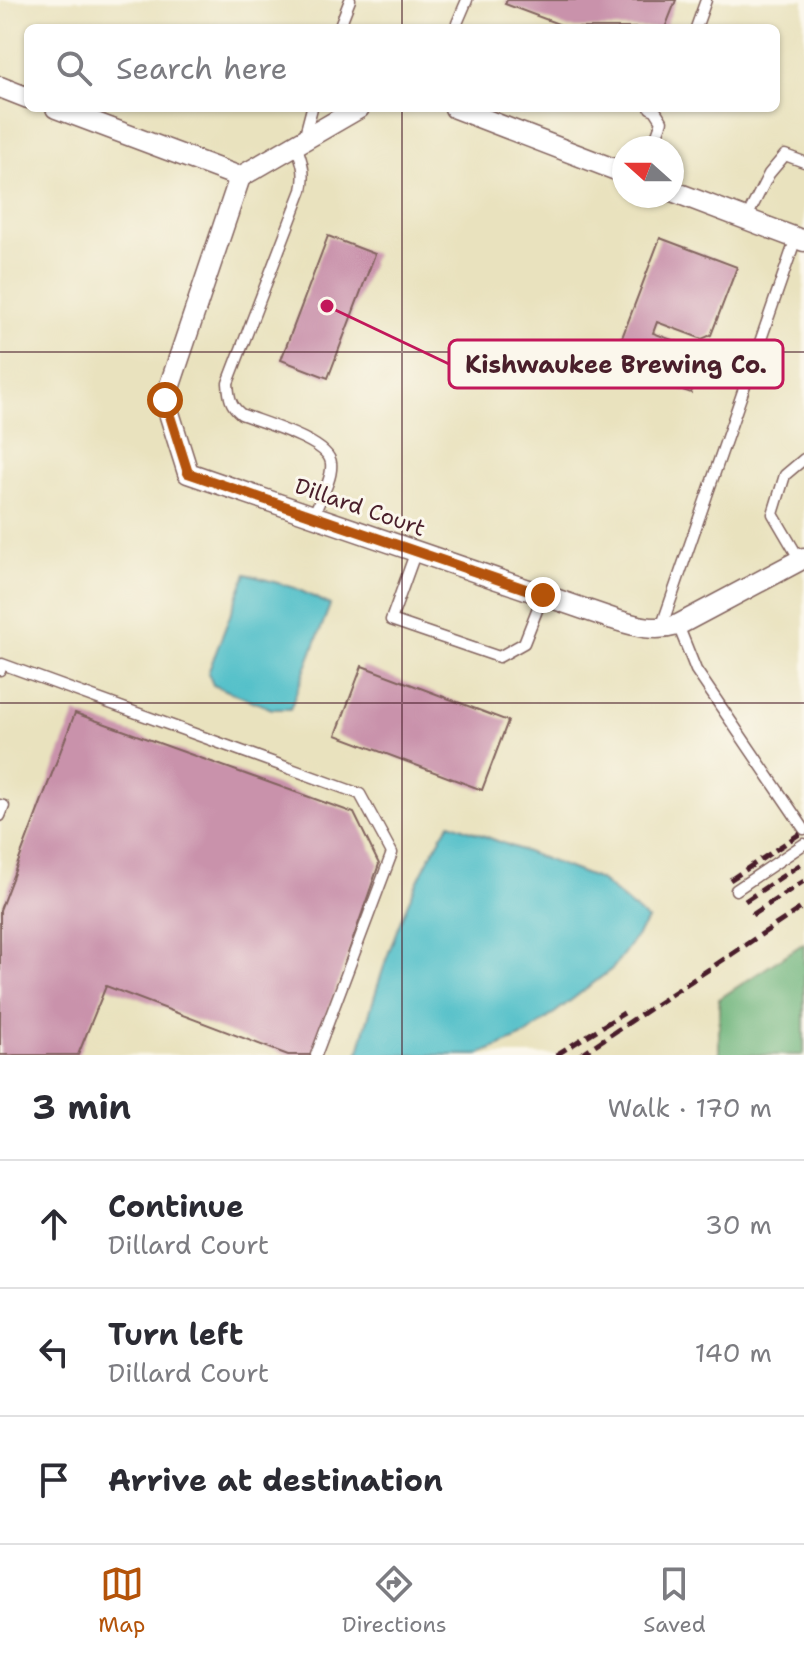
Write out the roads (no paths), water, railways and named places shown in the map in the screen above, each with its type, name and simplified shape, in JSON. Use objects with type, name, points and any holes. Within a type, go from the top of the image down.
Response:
[{"type":"street","points":[[0,87],[24,96]]},
{"type":"street","points":[[67,112],[240,177],[352,112]]},
{"type":"street","points":[[465,112],[612,168]]},
{"type":"street","name":"Dillard Court","points":[[240,177],[165,400],[188,473],[636,627],[669,628]]},
{"type":"street","points":[[684,196],[800,240]]},
{"type":"street","points":[[669,628],[802,559]]},
{"type":"lane","points":[[341,24],[350,0]]},
{"type":"lane","points":[[457,24],[467,0]]},
{"type":"lane","points":[[697,24],[706,0]]},
{"type":"lane","points":[[310,112],[299,142],[305,178],[302,190],[228,383],[232,407],[241,414],[314,443],[326,451],[331,462],[329,474],[313,516]]},
{"type":"lane","points":[[656,112],[662,121]]},
{"type":"lane","points":[[656,136],[665,112]]},
{"type":"lane","points":[[746,219],[769,174],[785,155],[804,162]]},
{"type":"lane","points":[[800,240],[669,628],[804,829]]},
{"type":"lane","points":[[802,559],[773,514],[785,475],[804,459]]},
{"type":"lane","points":[[416,551],[391,620],[499,657],[524,643],[543,595]]},
{"type":"lane","points":[[0,670],[2,664],[360,794],[392,853],[316,1055]]},
{"type":"lane","points":[[0,805],[4,806],[0,816]]},
{"type":"lane","points":[[736,890],[804,844]]},
{"type":"water","points":[[246,574],[295,588],[330,605],[290,709],[272,709],[213,685],[208,673]]},
{"type":"water","points":[[450,823],[600,880],[648,920],[613,968],[526,1035],[478,1055],[358,1055],[395,935],[420,877]]},
{"type":"railway","points":[[730,880],[804,831]]},
{"type":"railway","points":[[745,901],[804,862]]},
{"type":"railway","points":[[752,915],[804,881]]},
{"type":"railway","points":[[580,1055],[804,906]]},
{"type":"railway","points":[[556,1055],[624,1013]]},
{"type":"place","name":"Kishwaukee Brewing Co.","points":[[327,306]]}]
